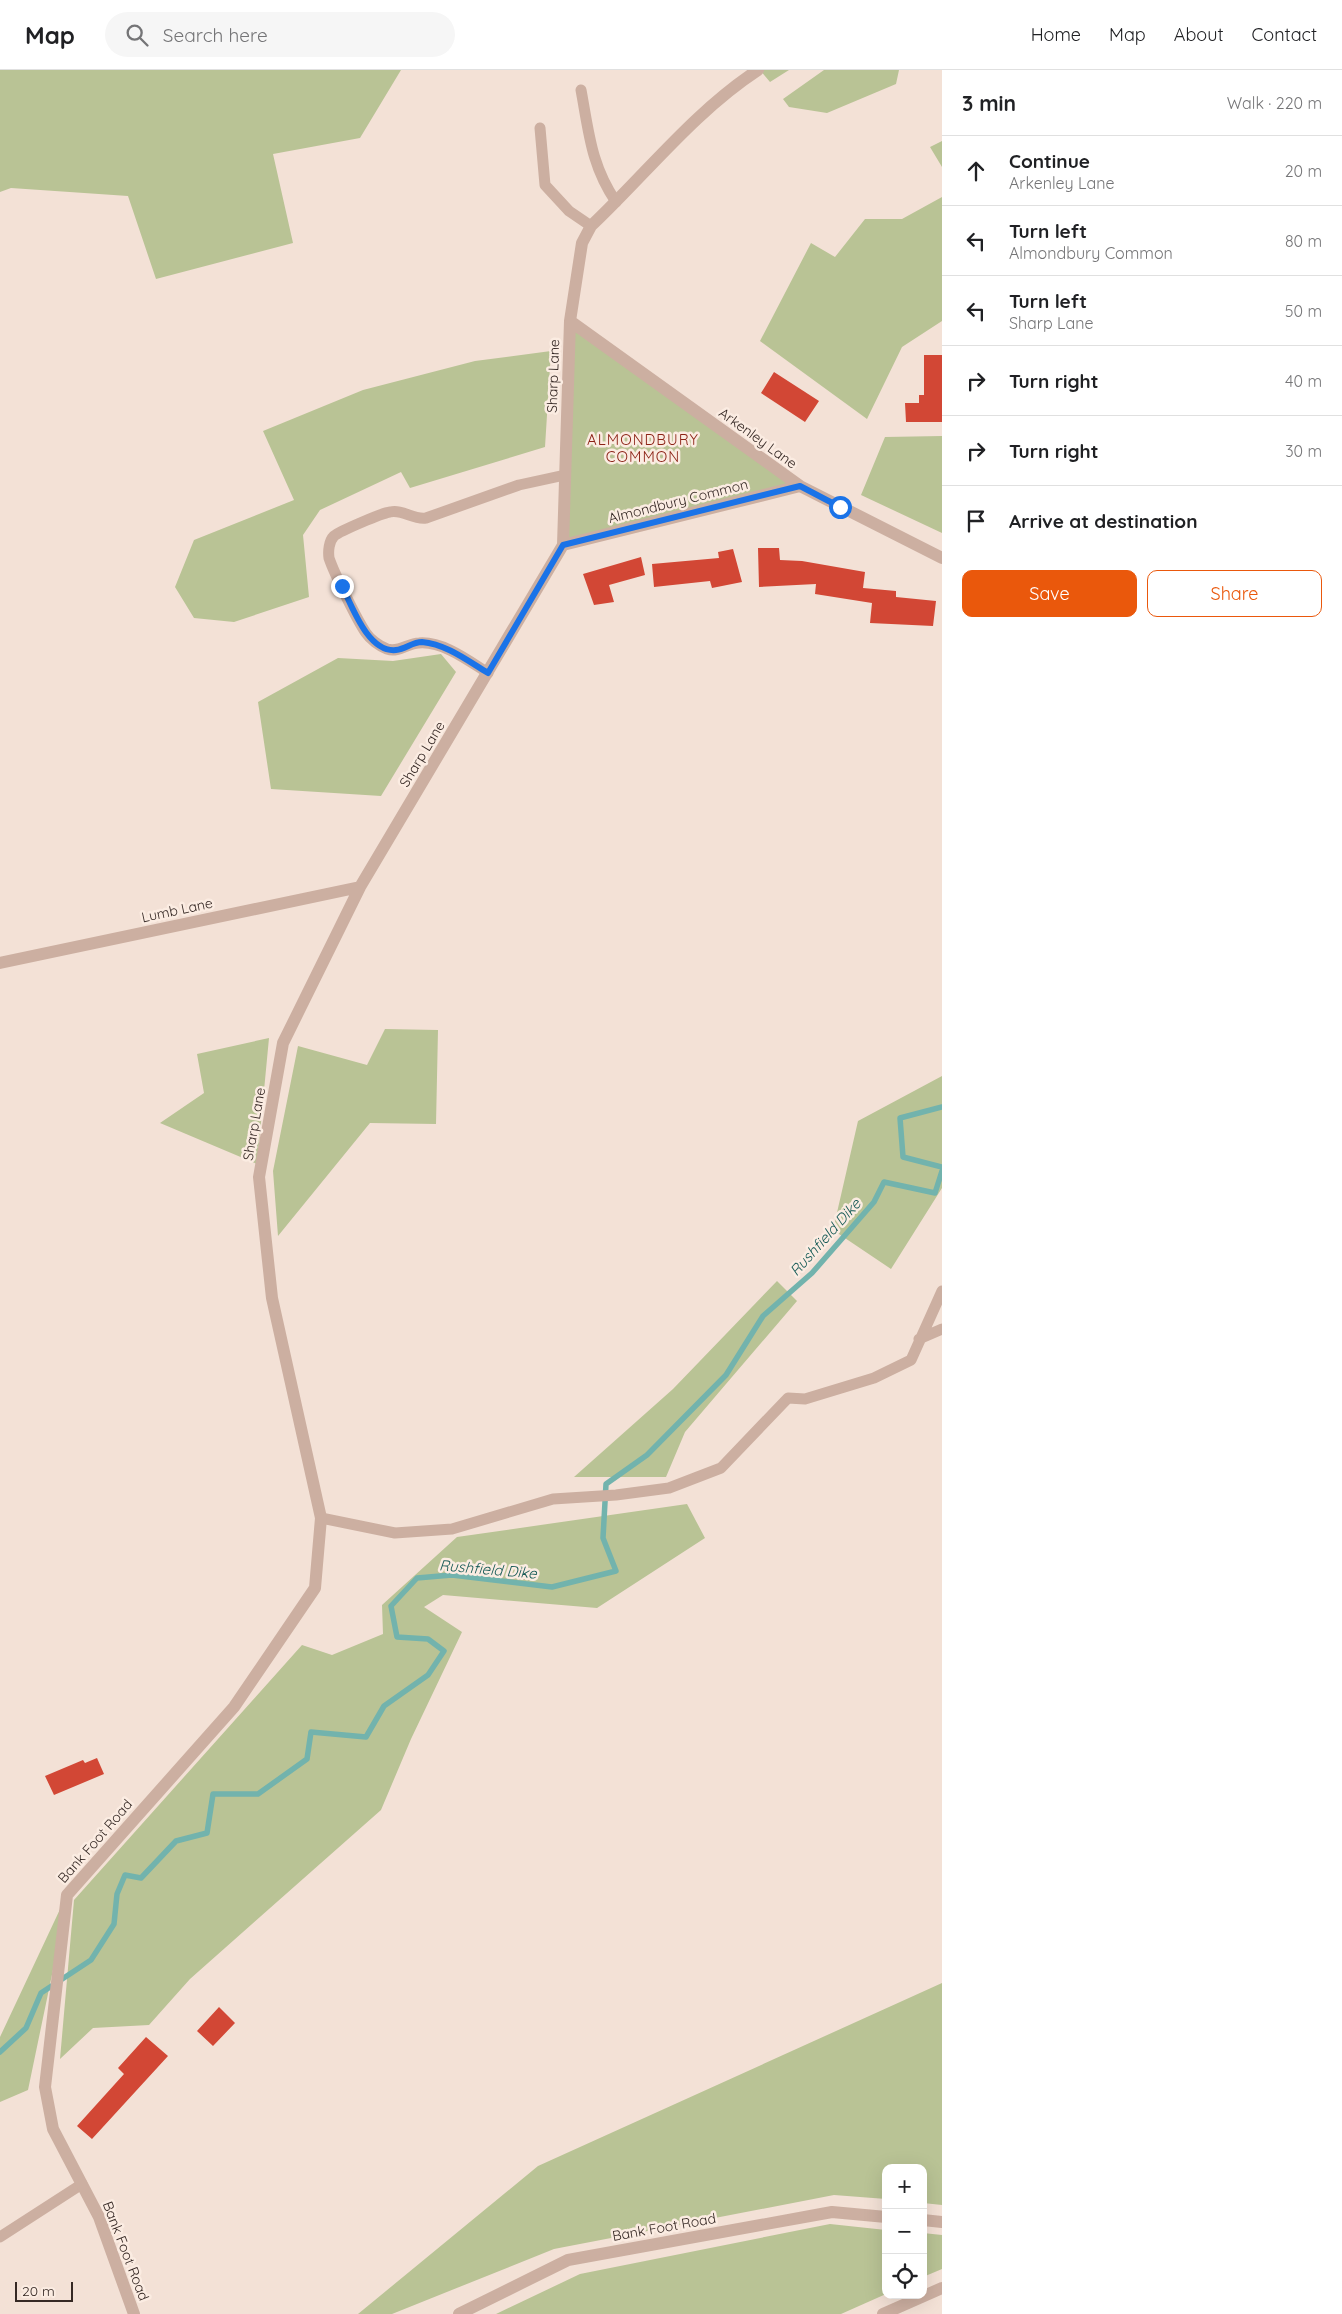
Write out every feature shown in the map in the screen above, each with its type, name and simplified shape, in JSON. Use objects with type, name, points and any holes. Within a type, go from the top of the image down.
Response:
[{"type":"street","name":"Sharp Lane","points":[[321,1518],[272,1298],[259,1177],[283,1043],[360,887],[563,545],[570,320],[582,243],[592,226],[676,139],[744,79],[758,70]]},
{"type":"street","name":"Arkenley Lane","points":[[570,320],[800,486],[942,558]]},
{"type":"street","name":"Almondbury Common","points":[[563,545],[800,486]]},
{"type":"street","name":"Lumb Lane","points":[[0,963],[360,887]]},
{"type":"street","name":"Bank Foot Road","points":[[134,2314],[99,2217],[53,2129],[45,2087],[67,1894],[234,1706],[315,1588],[321,1518]]},
{"type":"street","name":"Bank Foot Road","points":[[459,2314],[568,2260],[832,2212],[882,2217]]},
{"type":"street","points":[[927,2220],[942,2222]]},
{"type":"street","points":[[883,2314],[942,2288]]},
{"type":"lane","points":[[581,90],[595,163],[604,184],[616,202]]},
{"type":"lane","points":[[540,128],[545,185],[569,211],[592,226]]},
{"type":"lane","points":[[488,673],[459,655],[434,644],[420,642],[395,650],[387,649],[376,643],[366,633],[330,558],[331,542],[335,536],[390,511],[418,519],[426,518],[519,485],[565,475]]},
{"type":"lane","points":[[321,1518],[395,1533],[452,1529],[544,1501],[669,1488],[721,1468],[788,1398],[805,1399],[874,1378],[911,1360],[942,1291]]},
{"type":"lane","points":[[919,1340],[942,1329]]},
{"type":"lane","points":[[0,2237],[82,2184]]},
{"type":"green space","points":[[0,70],[401,70],[360,138],[273,154],[293,243],[156,279],[128,196],[11,188],[0,192]]},
{"type":"green space","points":[[760,70],[789,70],[770,82]]},
{"type":"green space","points":[[824,70],[899,70],[896,84],[827,113],[789,107],[783,99]]},
{"type":"green space","points":[[942,141],[942,167],[930,147]]},
{"type":"green space","points":[[942,197],[942,321],[902,347],[867,419],[760,341],[811,243],[835,257],[865,219],[902,219]]},
{"type":"green space","name":"Almondbury Common","points":[[572,318],[800,486],[565,543]]},
{"type":"green space","points":[[551,351],[545,447],[410,488],[401,472],[320,510],[303,535],[309,597],[234,622],[194,618],[175,587],[194,540],[294,500],[263,431],[363,390],[475,361]]},
{"type":"green space","points":[[942,436],[942,533],[861,495],[885,437]]},
{"type":"green space","points":[[441,654],[456,672],[381,796],[271,789],[258,702],[338,658],[393,661]]},
{"type":"green space","points":[[385,1029],[438,1030],[436,1124],[370,1123],[278,1236],[273,1171],[298,1046],[367,1065]]},
{"type":"green space","points":[[269,1038],[257,1164],[160,1123],[204,1093],[197,1054]]},
{"type":"green space","points":[[942,1076],[942,1188],[891,1269],[833,1230],[858,1121]]},
{"type":"green space","points":[[777,1281],[797,1301],[685,1432],[666,1477],[574,1477],[673,1389]]},
{"type":"green space","points":[[687,1504],[705,1538],[597,1608],[443,1595],[424,1607],[462,1632],[411,1739],[381,1810],[190,1979],[149,2025],[93,2028],[60,2059],[74,1900],[302,1645],[332,1655],[383,1634],[382,1605],[457,1537]]},
{"type":"green space","points":[[70,1888],[28,2090],[0,2102],[0,2037]]},
{"type":"green space","points":[[942,1983],[942,2205],[927,2203],[927,2164],[882,2164],[882,2199],[834,2195],[554,2249],[392,2314],[358,2314],[538,2166]]},
{"type":"green space","points":[[830,2224],[882,2230],[882,2296],[841,2314],[496,2314],[580,2274]]},
{"type":"green space","points":[[927,2233],[942,2235],[942,2269],[927,2275]]},
{"type":"building","points":[[924,355],[942,355],[942,422],[906,422],[905,403],[919,403],[919,395],[924,395]]},
{"type":"building","points":[[774,372],[819,401],[805,422],[761,393]]},
{"type":"building","points":[[758,548],[779,548],[780,560],[802,561],[865,572],[863,588],[896,591],[896,597],[936,601],[933,626],[870,623],[872,603],[815,594],[816,584],[759,587]]},
{"type":"building","points":[[733,549],[742,582],[712,588],[710,581],[654,587],[652,564],[719,558],[718,552]]},
{"type":"building","points":[[641,557],[645,575],[609,585],[614,602],[594,605],[583,574]]},
{"type":"building","points":[[97,1758],[104,1774],[54,1795],[45,1776],[83,1760],[85,1763]]},
{"type":"building","points":[[219,2007],[235,2023],[213,2046],[197,2031]]},
{"type":"building","points":[[146,2037],[168,2056],[92,2139],[77,2126],[124,2074],[118,2068]]},
{"type":"waterway","name":"Rushfield Dike","points":[[942,1107],[900,1118],[903,1157],[942,1167]]},
{"type":"waterway","name":"Rushfield Dike","points":[[0,2052],[26,2028],[41,1993],[91,1960],[114,1924],[117,1894],[125,1875],[141,1878],[176,1841],[207,1833],[213,1794],[258,1794],[307,1759],[311,1732],[366,1737],[384,1706],[428,1675],[444,1651],[428,1639],[397,1637],[391,1606],[417,1578],[452,1575],[552,1587],[616,1571],[603,1538],[606,1484],[647,1455],[726,1375],[763,1316],[812,1273],[874,1202],[884,1182],[935,1193],[942,1171]]},
{"type":"district","name":"ALMONDBURY COMMON","points":[[643,448]]},
{"type":"route","points":[[342,586],[366,633],[376,643],[387,649],[395,650],[420,642],[434,644],[459,655],[488,673],[563,545],[800,486],[840,507]]}]
